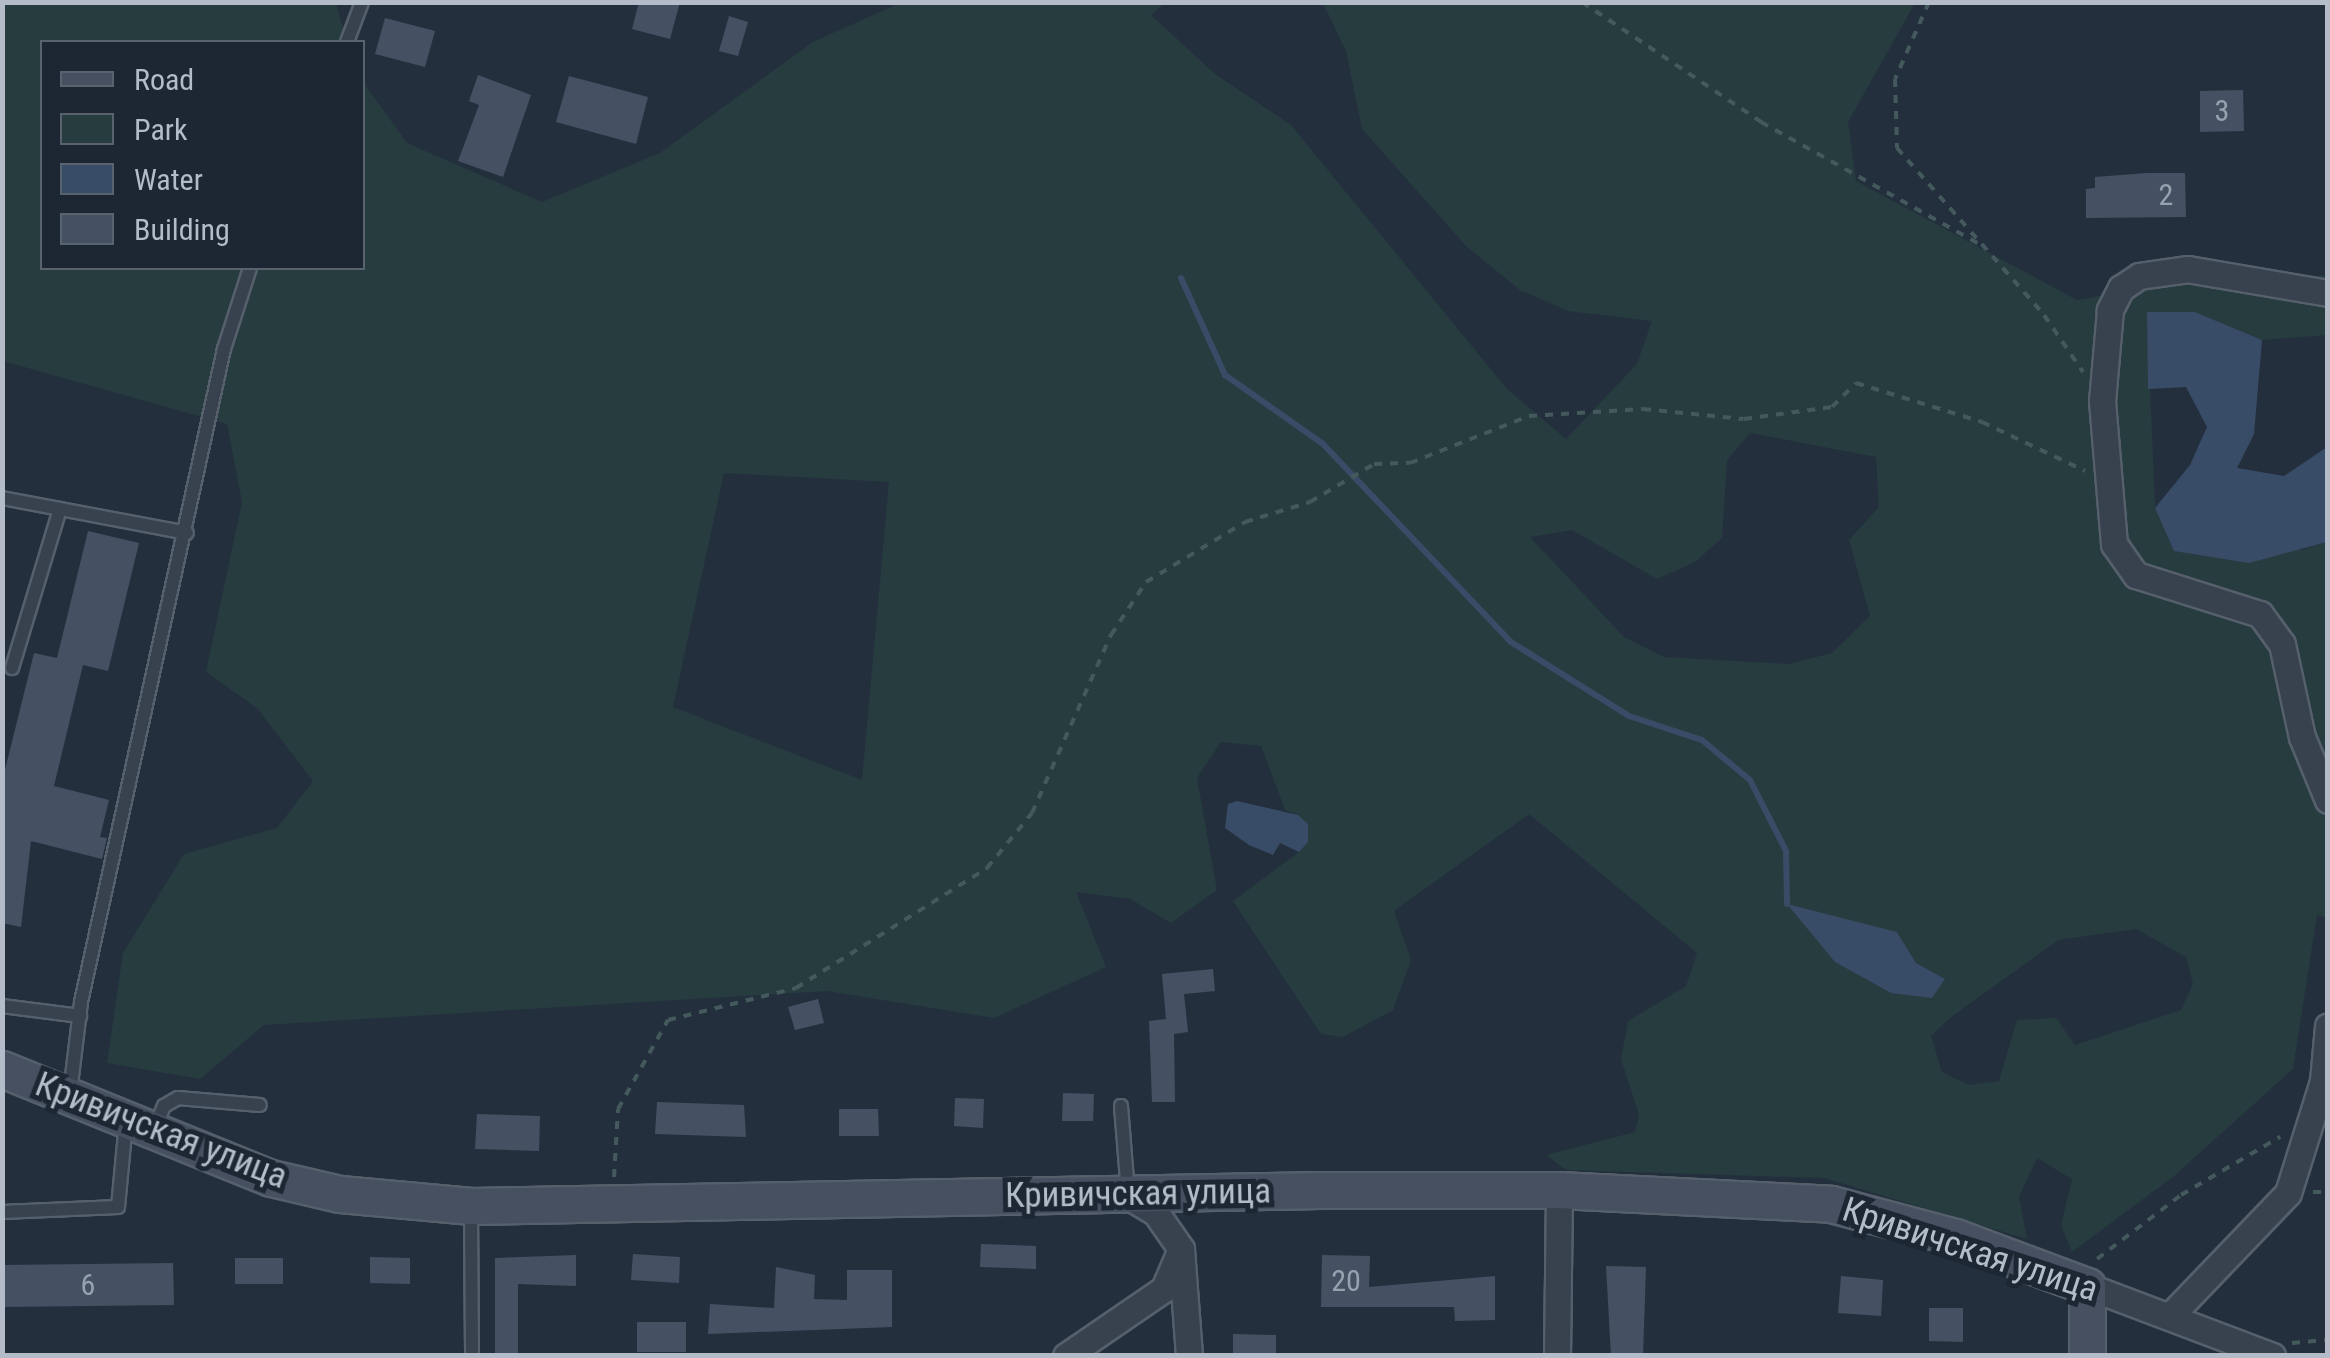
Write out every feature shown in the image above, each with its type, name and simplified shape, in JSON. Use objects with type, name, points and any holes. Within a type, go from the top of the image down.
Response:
[{"type":"street","points":[[2328,293],[2188,270],[2140,276],[2121,288],[2110,310],[2102,401],[2105,475],[2114,544],[2136,575],[2260,614],[2282,644],[2302,737],[2328,800]]},
{"type":"street","points":[[2170,1316],[2288,1193],[2311,1118],[2328,1026]]},
{"type":"street","name":"Кривичская улица","points":[[2,1069],[139,1127],[305,1187],[471,1206],[608,1200],[1559,1190],[1832,1204],[1954,1237],[2272,1356]]},
{"type":"street","points":[[1557,1356],[1559,1190]]},
{"type":"street","points":[[1128,1196],[1156,1213],[1181,1249],[1189,1356]]},
{"type":"street","points":[[1066,1356],[1164,1290],[1181,1249]]},
{"type":"street","points":[[2082,1284],[2087,1356]]},
{"type":"lane","points":[[348,40],[362,2]]},
{"type":"lane","points":[[70,1096],[80,1016],[224,350],[249,270]]},
{"type":"lane","points":[[2,498],[187,533]]},
{"type":"lane","points":[[12,668],[60,509]]},
{"type":"lane","points":[[2,1006],[80,1016]]},
{"type":"lane","points":[[2,1212],[118,1207],[139,1127],[164,1106],[178,1098],[260,1105]]},
{"type":"lane","points":[[1121,1106],[1128,1196]]},
{"type":"lane","points":[[471,1206],[472,1356]]},
{"type":"path","points":[[1582,2],[1760,122],[1985,247]]},
{"type":"path","points":[[1928,2],[1895,78],[1897,148],[2044,315],[2102,401]]},
{"type":"path","points":[[608,1200],[618,1109],[668,1020],[796,988],[987,868],[1032,813],[1111,634],[1146,582],[1244,522],[1310,502],[1374,464],[1410,463],[1529,416],[1644,409],[1744,419],[1832,406],[1856,383],[1982,422],[2105,475]]},
{"type":"path","points":[[2082,1284],[2112,1242],[2311,1118]]},
{"type":"green space","points":[[2,3],[336,3],[346,40],[40,40],[40,270],[365,270],[365,85],[407,143],[542,202],[660,153],[813,42],[900,3],[1165,3],[1151,15],[1215,74],[1291,125],[1507,389],[1566,439],[1637,364],[1652,321],[1568,311],[1520,290],[1467,247],[1362,129],[1346,51],[1323,3],[1915,3],[1848,122],[1856,181],[2077,300],[2170,284],[2327,275],[2327,335],[2262,340],[2195,312],[2147,313],[2155,508],[2174,550],[2302,550],[2327,542],[2327,918],[2317,915],[2293,1069],[2174,1176],[2072,1252],[2061,1225],[2072,1179],[2037,1158],[2019,1197],[2027,1239],[1824,1178],[1566,1170],[1546,1155],[1635,1132],[1639,1115],[1621,1059],[1628,1021],[1686,986],[1697,953],[1529,814],[1394,911],[1411,960],[1393,1010],[1343,1037],[1321,1034],[1233,901],[1299,852],[1298,815],[1285,810],[1261,746],[1221,742],[1197,778],[1217,890],[1171,923],[1130,899],[1076,892],[1106,967],[994,1018],[827,991],[264,1025],[200,1079],[107,1063],[123,953],[184,854],[277,828],[313,781],[257,708],[206,672],[242,502],[227,424],[3,361]],"holes":[[[1750,433],[1876,457],[1879,507],[1849,540],[1870,616],[1832,653],[1789,664],[1664,657],[1624,637],[1530,537],[1572,530],[1657,579],[1695,562],[1722,538],[1727,460]],[[724,473],[889,482],[862,780],[673,707]],[[2136,929],[2186,957],[2193,984],[2181,1010],[2075,1045],[2056,1018],[2017,1020],[1999,1081],[1969,1085],[1942,1072],[1931,1036],[1950,1018],[2058,940]],[[1897,932],[1916,963],[1944,979],[1891,993],[1836,962]]]},
{"type":"water","points":[[2147,312],[2195,312],[2262,340],[2254,434],[2237,468],[2284,476],[2327,447],[2327,542],[2249,563],[2174,551],[2155,508],[2190,465],[2207,427],[2186,387],[2148,389]]},
{"type":"water","points":[[1237,801],[1298,815],[1308,824],[1308,842],[1299,852],[1280,843],[1273,855],[1249,845],[1225,828],[1228,804]]},
{"type":"water","points":[[1787,904],[1897,932],[1916,963],[1945,979],[1932,998],[1891,993],[1835,962]]},
{"type":"building","points":[[639,2],[680,2],[670,39],[632,29]]},
{"type":"building","points":[[729,16],[748,22],[738,56],[719,51]]},
{"type":"building","points":[[385,18],[435,31],[425,67],[375,54]]},
{"type":"building","points":[[478,75],[531,95],[503,177],[458,161],[479,105],[469,101]]},
{"type":"building","points":[[569,76],[648,97],[636,144],[556,122]]},
{"type":"building","points":[[2243,90],[2244,131],[2200,132],[2200,91]]},
{"type":"building","points":[[2185,173],[2186,217],[2086,218],[2086,189],[2095,188],[2095,177]]},
{"type":"building","points":[[88,531],[139,543],[108,671],[83,665],[54,786],[109,800],[100,837],[107,838],[102,859],[31,841],[21,927],[2,923],[2,782],[34,653],[57,658]]},
{"type":"building","points":[[1213,969],[1215,991],[1184,994],[1188,1032],[1174,1034],[1175,1102],[1152,1102],[1149,1021],[1166,1019],[1162,974]]},
{"type":"building","points":[[818,999],[824,1023],[795,1030],[788,1007]]},
{"type":"building","points":[[1063,1093],[1094,1094],[1093,1121],[1062,1121]]},
{"type":"building","points":[[955,1098],[984,1099],[983,1128],[954,1126]]},
{"type":"building","points":[[657,1102],[744,1105],[746,1137],[655,1134]]},
{"type":"building","points":[[839,1109],[878,1109],[879,1136],[839,1136]]},
{"type":"building","points":[[477,1114],[540,1116],[539,1151],[475,1149]]},
{"type":"building","points":[[981,1244],[1036,1246],[1036,1269],[980,1267]]},
{"type":"building","points":[[633,1254],[680,1257],[679,1283],[631,1280]]},
{"type":"building","points":[[576,1255],[576,1286],[518,1284],[518,1356],[495,1355],[495,1258]]},
{"type":"building","points":[[1322,1255],[1370,1256],[1369,1287],[1495,1276],[1495,1320],[1455,1321],[1454,1307],[1321,1307]]},
{"type":"building","points":[[370,1257],[410,1258],[410,1284],[370,1283]]},
{"type":"building","points":[[235,1258],[283,1258],[283,1284],[235,1284]]},
{"type":"building","points":[[173,1263],[174,1305],[2,1307],[2,1265]]},
{"type":"building","points":[[1606,1266],[1646,1267],[1643,1356],[1611,1356]]},
{"type":"building","points":[[776,1267],[815,1275],[814,1299],[847,1300],[847,1270],[892,1270],[892,1327],[708,1334],[710,1304],[774,1308]]},
{"type":"building","points":[[1841,1276],[1883,1280],[1881,1316],[1838,1313]]},
{"type":"building","points":[[1929,1308],[1963,1308],[1963,1342],[1929,1341]]},
{"type":"building","points":[[637,1322],[686,1322],[686,1352],[637,1352]]},
{"type":"building","points":[[1233,1334],[1276,1335],[1276,1356],[1233,1356]]},
{"type":"waterway","points":[[1181,278],[1225,375],[1323,444],[1511,642],[1629,716],[1702,740],[1750,780],[1786,851],[1787,904]]}]
